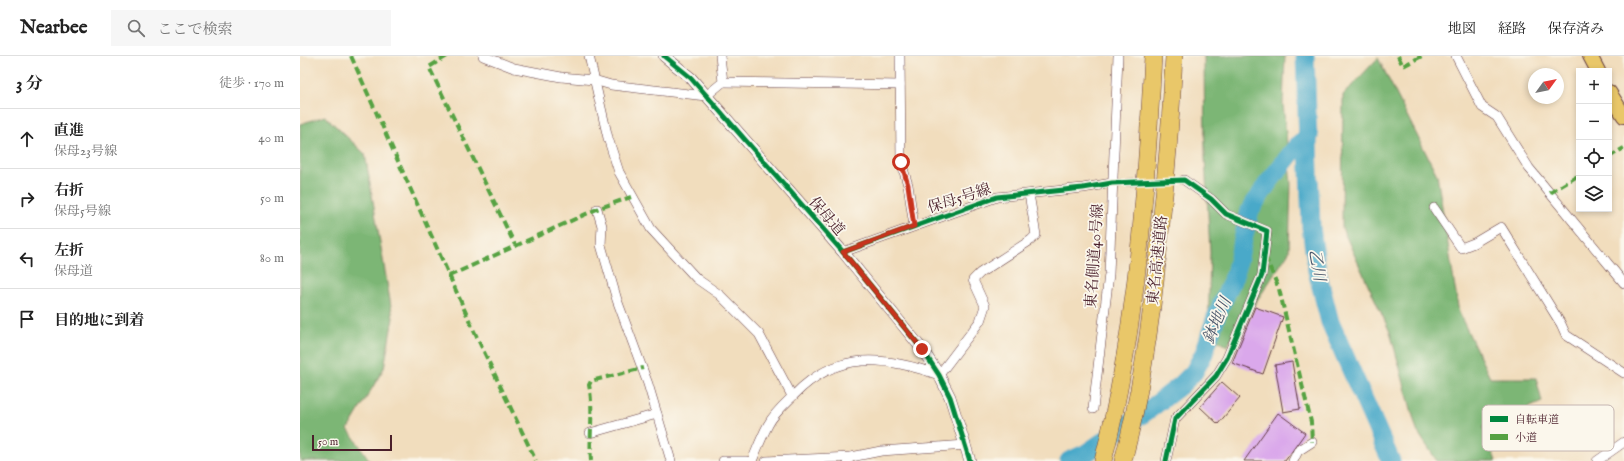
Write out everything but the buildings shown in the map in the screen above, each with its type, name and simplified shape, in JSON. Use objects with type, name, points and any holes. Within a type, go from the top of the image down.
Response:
[{"type":"highway","name":"東名高速道路","points":[[1104,460],[1120,394],[1137,279],[1153,56]]},
{"type":"highway","name":"東名高速道路","points":[[1125,453],[1141,382],[1154,298],[1170,135],[1174,56]]},
{"type":"main road","points":[[1590,56],[1596,68]]},
{"type":"main road","points":[[1612,97],[1624,116]]},
{"type":"street","points":[[483,56],[514,68],[561,77],[594,80],[611,85],[706,96],[723,82],[900,85]]},
{"type":"street","points":[[589,56],[608,138],[619,172],[631,197],[651,229],[697,279],[720,295],[759,334],[792,396]]},
{"type":"street","name":"保母道","points":[[664,56],[691,78],[843,252],[913,336],[939,375],[950,397],[969,458]]},
{"type":"street","points":[[720,56],[723,82]]},
{"type":"street","points":[[900,56],[901,162],[908,185],[914,226]]},
{"type":"street","name":"東名側道40号線","points":[[1093,409],[1109,274],[1118,56]]},
{"type":"street","points":[[1456,56],[1482,107],[1498,117],[1529,168],[1624,283]]},
{"type":"street","points":[[1166,461],[1175,419],[1216,376],[1227,358],[1262,275],[1267,231],[1226,214],[1211,199],[1184,180]]},
{"type":"street","name":"保母5号線","points":[[843,252],[997,197],[1083,188],[1112,183]]},
{"type":"street","points":[[752,461],[768,424],[792,396],[806,382],[835,366],[857,360],[882,360],[916,367],[939,375],[980,321],[985,306],[973,280],[980,272],[1031,240],[1036,235],[1029,194]]},
{"type":"street","points":[[1434,208],[1461,248],[1474,243],[1501,227],[1561,324],[1566,335],[1624,373]]},
{"type":"street","points":[[597,209],[602,226],[601,245],[607,266],[617,300],[643,368],[671,461]]},
{"type":"street","points":[[590,433],[657,414]]},
{"type":"street","points":[[1293,461],[1298,451],[1312,442]]},
{"type":"street","points":[[1614,449],[1624,442]]},
{"type":"street","points":[[766,461],[849,459],[881,451],[966,445]]},
{"type":"street","points":[[1597,461],[1611,451]]},
{"type":"street","points":[[723,461],[746,461]]},
{"type":"green space","points":[[1204,56],[1285,56],[1283,104],[1291,184],[1289,252],[1227,346],[1208,334],[1210,252],[1205,158]]},
{"type":"green space","points":[[1378,58],[1437,175],[1459,313],[1490,378],[1536,378],[1542,402],[1535,405],[1482,405],[1482,451],[1492,451],[1496,461],[1437,461],[1417,431],[1390,332],[1342,228],[1343,95]]},
{"type":"green space","points":[[325,116],[365,154],[393,318],[384,368],[348,429],[370,461],[300,461],[300,124]]},
{"type":"waterway","name":"乙川","points":[[1305,56],[1311,227],[1317,271],[1330,322],[1391,461]]},
{"type":"waterway","name":"鉢地川","points":[[1069,461],[1085,454],[1150,409],[1181,385],[1194,372],[1204,353],[1216,317],[1235,274],[1250,210],[1268,183],[1297,146],[1309,137]]},
{"type":"tunnel","points":[[1112,183],[1184,180]]},
{"type":"marked path","points":[[351,56],[474,331],[536,461]]},
{"type":"marked path","points":[[447,56],[429,67],[515,245]]},
{"type":"marked path","points":[[1398,56],[1403,66],[1422,56]]},
{"type":"marked path","points":[[1612,155],[1624,148]]},
{"type":"marked path","points":[[1550,193],[1577,176]]},
{"type":"marked path","points":[[449,276],[597,209],[631,197]]},
{"type":"marked path","points":[[1265,256],[1279,289],[1311,422],[1312,442]]},
{"type":"marked path","points":[[591,461],[591,404],[589,385],[591,381],[643,368]]},
{"type":"cycle path","points":[[664,56],[691,78],[843,252],[922,349],[939,375],[950,397],[970,461]]},
{"type":"cycle path","points":[[843,252],[997,197],[1083,188],[1112,183],[1184,180],[1211,199],[1226,214],[1267,231],[1262,275],[1227,358],[1216,376],[1175,419],[1166,461]]},
{"type":"route","points":[[901,162],[908,185],[914,226],[843,252],[913,336],[922,349]]}]
